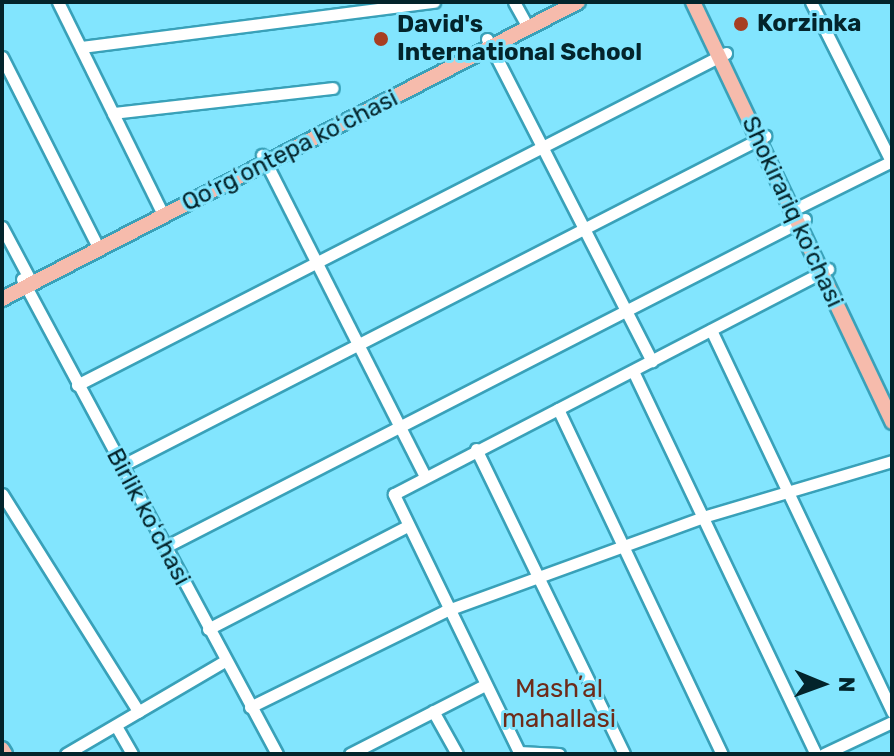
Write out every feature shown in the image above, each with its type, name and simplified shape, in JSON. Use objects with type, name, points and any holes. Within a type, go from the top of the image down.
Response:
[{"type":"main road","name":"Qoʻrgʻontepa koʻchasi","points":[[489,43],[559,2]]},
{"type":"main road","name":"Qoʻrgʻontepa koʻchasi","points":[[2,289],[25,281],[489,43],[578,2]]},
{"type":"main road","name":"Shokirariq ko'chasi","points":[[693,2],[800,216],[892,422]]},
{"type":"main road","name":"Shokirariq ko'chasi","points":[[702,2],[722,55]]},
{"type":"main road","name":"Qoʻrgʻontepa koʻchasi","points":[[2,299],[25,281],[95,241],[264,159]]},
{"type":"main road","name":"Shokirariq ko'chasi","points":[[825,270],[892,403]]},
{"type":"street","points":[[58,2],[160,208]]},
{"type":"street","points":[[81,47],[334,7],[434,2]]},
{"type":"street","points":[[514,2],[524,20]]},
{"type":"street","points":[[165,547],[625,310],[800,216],[892,162],[811,2]]},
{"type":"street","points":[[489,43],[652,361]]},
{"type":"street","points":[[77,385],[722,55]]},
{"type":"street","points":[[2,57],[95,241]]},
{"type":"street","points":[[113,113],[333,88]]},
{"type":"street","points":[[121,466],[762,138]]},
{"type":"street","points":[[264,159],[425,476]]},
{"type":"street","name":"Birlik koʻchasi","points":[[2,227],[77,385],[223,662],[277,754]]},
{"type":"street","points":[[559,754],[520,753],[445,611],[394,494],[825,270]]},
{"type":"street","points":[[711,330],[892,712]]},
{"type":"street","points":[[633,371],[816,754]]},
{"type":"street","points":[[558,409],[722,754]]},
{"type":"street","points":[[476,449],[624,754]]},
{"type":"street","points":[[250,707],[445,611],[703,517],[790,496],[892,461]]},
{"type":"street","points":[[2,494],[139,712]]},
{"type":"street","points":[[208,629],[406,527]]},
{"type":"street","points":[[66,754],[223,662]]},
{"type":"street","points":[[352,754],[485,685]]},
{"type":"street","points":[[433,711],[457,754]]},
{"type":"street","points":[[824,754],[892,722]]},
{"type":"street","points":[[116,726],[132,754]]},
{"type":"place","name":"Korzinka","points":[[741,24]]},
{"type":"place","name":"David's International School","points":[[381,39]]},
{"type":"district","name":"Mashʼal mahallasi","points":[[559,704]]}]
